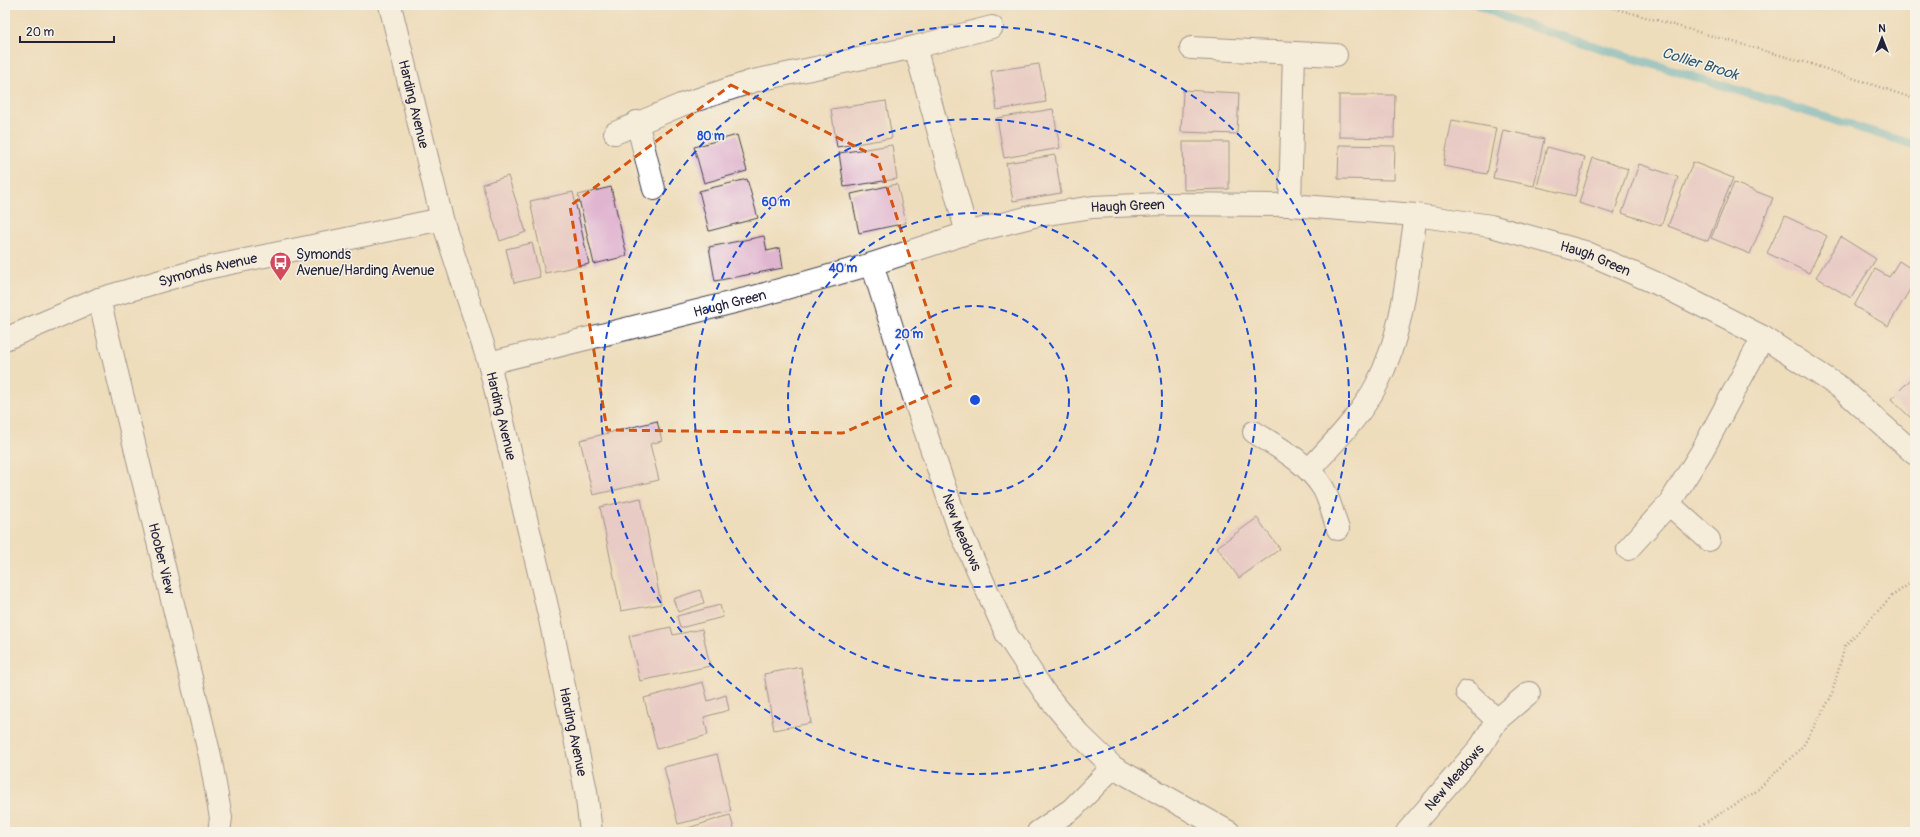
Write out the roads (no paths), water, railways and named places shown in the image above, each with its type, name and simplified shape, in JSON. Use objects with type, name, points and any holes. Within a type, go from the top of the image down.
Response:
[{"type":"street","name":"Harding Avenue","points":[[390,5],[442,219],[489,362],[550,619],[586,791],[591,832]]},
{"type":"street","points":[[615,133],[637,122],[681,105],[753,81],[914,47],[992,27]]},
{"type":"street","points":[[914,47],[967,233]]},
{"type":"street","points":[[1191,48],[1336,55]]},
{"type":"street","points":[[1290,205],[1294,53]]},
{"type":"street","points":[[637,122],[654,189]]},
{"type":"street","name":"Haugh Green","points":[[489,362],[754,297],[872,264],[967,233],[1034,216],[1093,207],[1162,204],[1290,205],[1416,215],[1491,226],[1585,252],[1667,288],[1763,337],[1841,388],[1915,454]]},
{"type":"street","points":[[1309,470],[1351,422],[1376,385],[1387,363],[1396,338],[1416,215]]},
{"type":"street","name":"Symonds Avenue","points":[[5,339],[99,300],[202,269],[442,219]]},
{"type":"street","name":"New Meadows","points":[[872,264],[918,410],[958,526],[1007,635],[1045,693],[1078,733],[1113,767],[1229,832]]},
{"type":"street","name":"Hoober View","points":[[99,300],[210,756],[220,825]]},
{"type":"street","points":[[1628,550],[1669,504],[1702,451],[1763,337]]},
{"type":"street","points":[[1254,432],[1289,454],[1309,470],[1323,489],[1338,529]]},
{"type":"street","points":[[1669,504],[1709,540]]},
{"type":"street","points":[[1467,692],[1498,720]]},
{"type":"street","name":"New Meadows","points":[[1408,832],[1481,746],[1498,720],[1528,693]]},
{"type":"street","points":[[1038,832],[1072,809],[1113,767]]},
{"type":"waterway","name":"Collier Brook","points":[[1478,5],[1516,22],[1915,145]]},
{"type":"place","name":"Symonds Avenue/Harding Avenue","points":[[280,282]]}]
